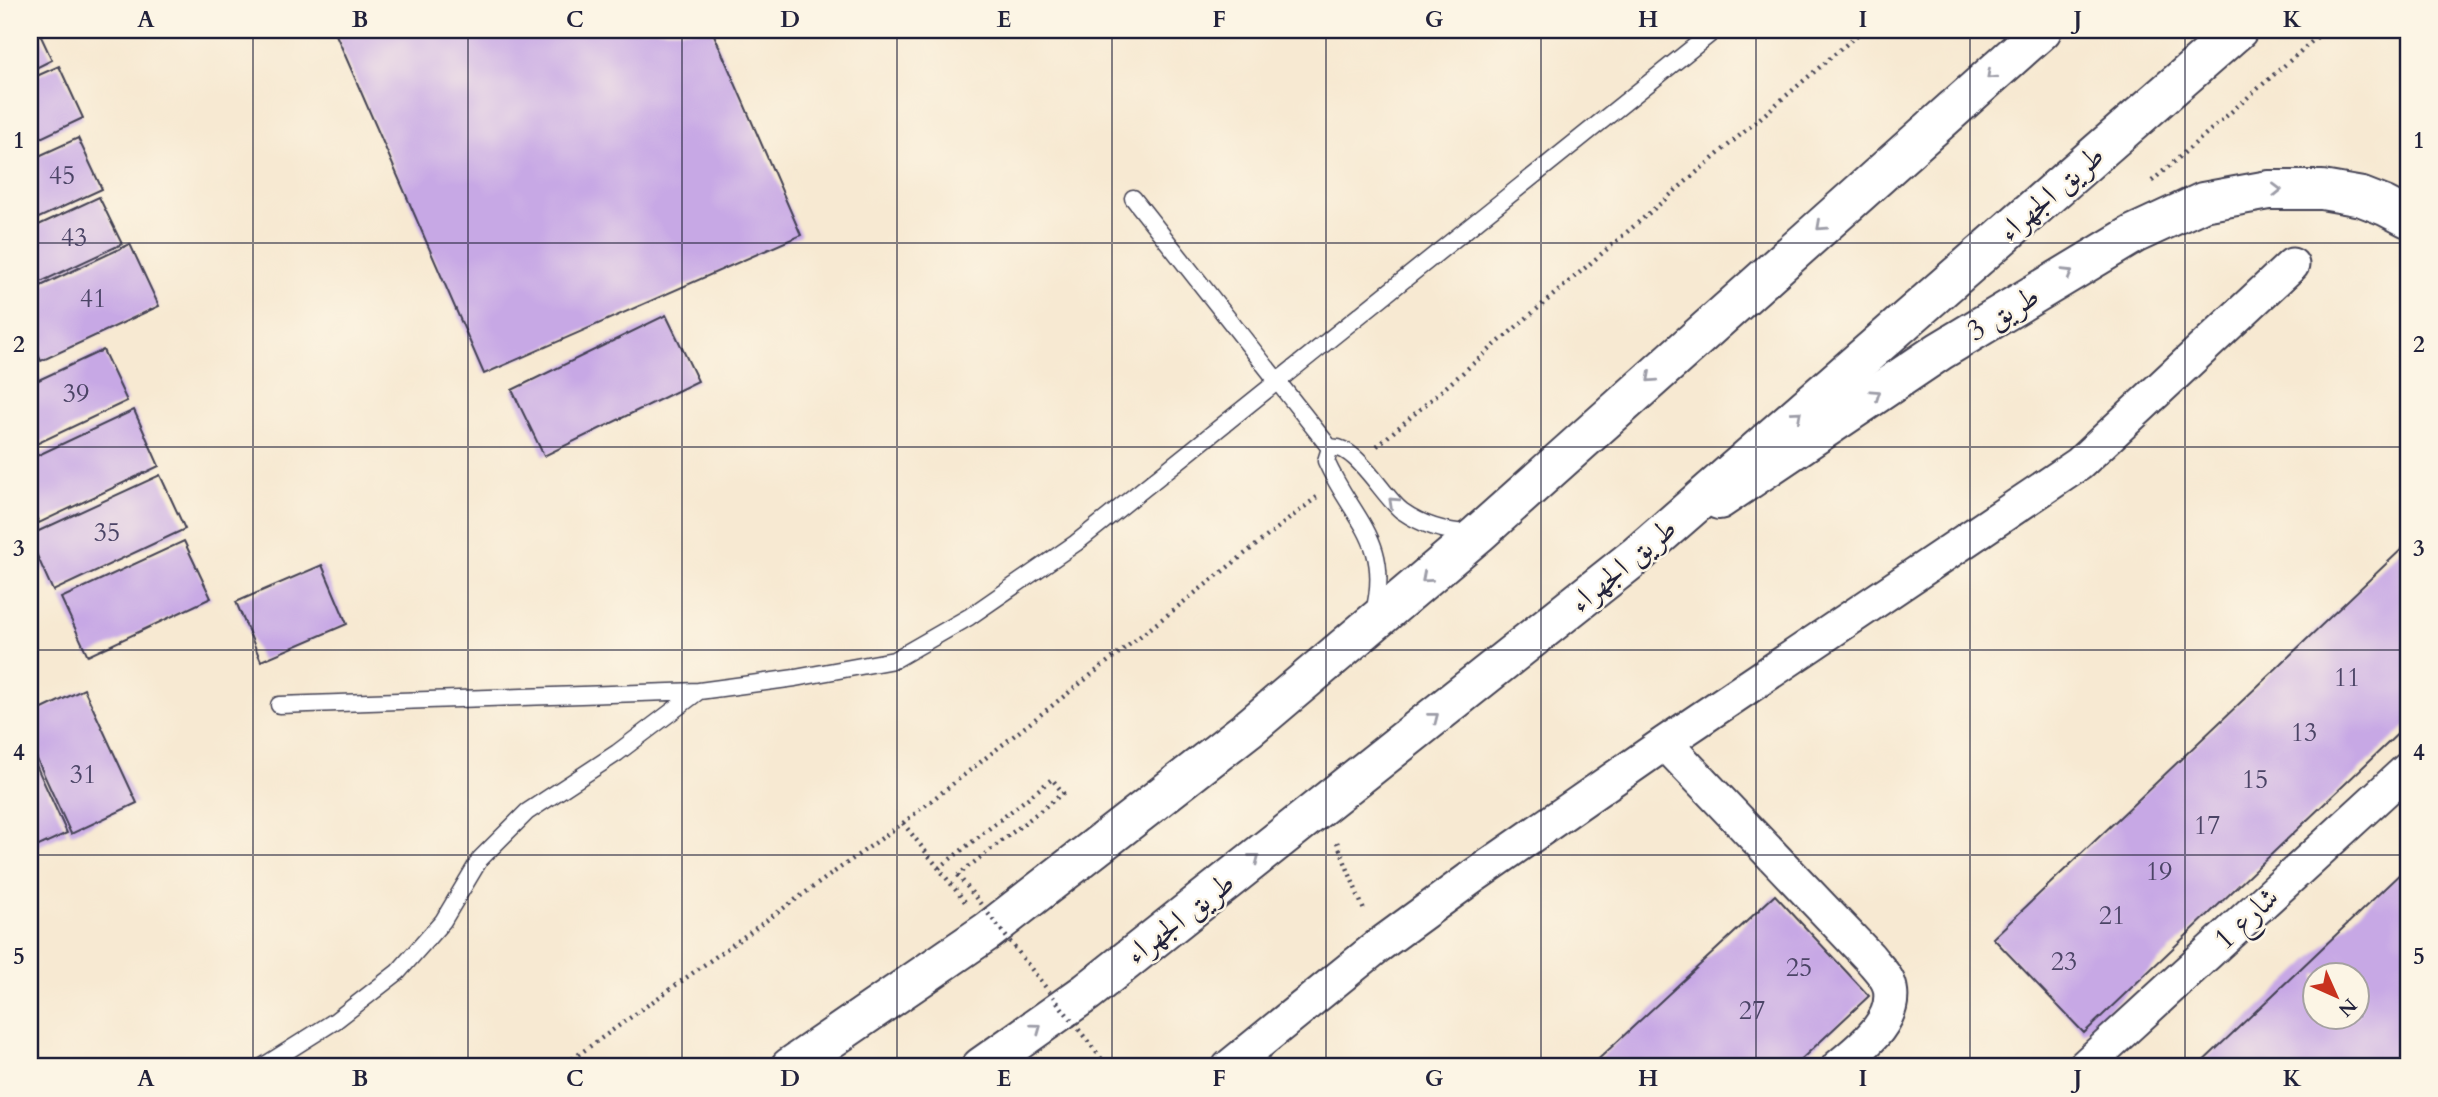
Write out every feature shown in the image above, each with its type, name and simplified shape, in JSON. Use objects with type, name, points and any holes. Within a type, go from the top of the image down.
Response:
[{"type":"main road","points":[[790,1067],[1037,894],[1249,728],[1478,534],[2042,30]]},
{"type":"main road","name":"طريق الجهراء","points":[[981,1067],[1087,992],[1636,556],[2238,30]]},
{"type":"main road","name":"طريق 3","points":[[1636,556],[1940,351],[2134,234],[2203,202],[2269,190],[2322,190],[2362,197],[2408,218]]},
{"type":"street","points":[[1229,1067],[1378,946],[1665,743],[2079,464],[2292,265]]},
{"type":"street","points":[[1665,743],[1881,972],[1890,987],[1890,1004],[1882,1026],[1849,1064]]},
{"type":"street","name":"شارع 1","points":[[2084,1067],[2408,769]]},
{"type":"lane","points":[[279,705],[699,691],[795,678],[894,660],[969,617],[1076,543],[1279,383],[1715,30]]},
{"type":"lane","points":[[1133,198],[1331,448]]},
{"type":"lane","points":[[1331,448],[1338,446],[1345,449],[1359,461],[1390,501],[1404,512],[1438,528],[1478,534]]},
{"type":"lane","points":[[1331,448],[1326,461],[1335,483],[1369,534],[1378,560],[1378,596],[1366,630]]},
{"type":"lane","points":[[262,1067],[335,1021],[398,972],[443,921],[480,859],[527,812],[617,753],[699,691]]},
{"type":"path","points":[[1359,461],[1863,30]]},
{"type":"path","points":[[561,1067],[903,823],[1335,483]]},
{"type":"path","points":[[903,823],[939,868],[1052,779],[1063,793],[958,875],[1108,1067]]},
{"type":"path","points":[[1337,842],[1378,946]]},
{"type":"building","points":[[30,30],[38,30],[52,60],[30,71]]},
{"type":"building","points":[[334,30],[712,30],[801,235],[484,374]]},
{"type":"building","points":[[59,66],[83,118],[30,143],[30,79]]},
{"type":"building","points":[[78,138],[102,189],[30,222],[30,160]]},
{"type":"building","points":[[99,197],[122,244],[30,287],[30,229]]},
{"type":"building","points":[[130,244],[159,306],[41,361],[30,338],[30,291]]},
{"type":"building","points":[[666,315],[698,381],[544,456],[512,390]]},
{"type":"building","points":[[103,350],[127,401],[30,447],[30,384]]},
{"type":"building","points":[[134,410],[159,466],[39,523],[30,504],[30,459]]},
{"type":"building","points":[[160,475],[185,529],[53,591],[30,535]]},
{"type":"building","points":[[184,541],[211,598],[88,656],[61,598]]},
{"type":"building","points":[[2408,543],[2408,724],[2084,1033],[1993,938]]},
{"type":"building","points":[[322,565],[347,624],[261,661],[236,602]]},
{"type":"building","points":[[84,689],[137,803],[71,834],[30,744],[30,715]]},
{"type":"building","points":[[30,752],[67,833],[30,850]]},
{"type":"building","points":[[2408,866],[2408,1067],[2197,1067],[2302,967],[2302,1030],[2372,1030],[2372,960],[2309,960]]},
{"type":"building","points":[[1775,895],[1869,996],[1793,1067],[1590,1067]]}]
